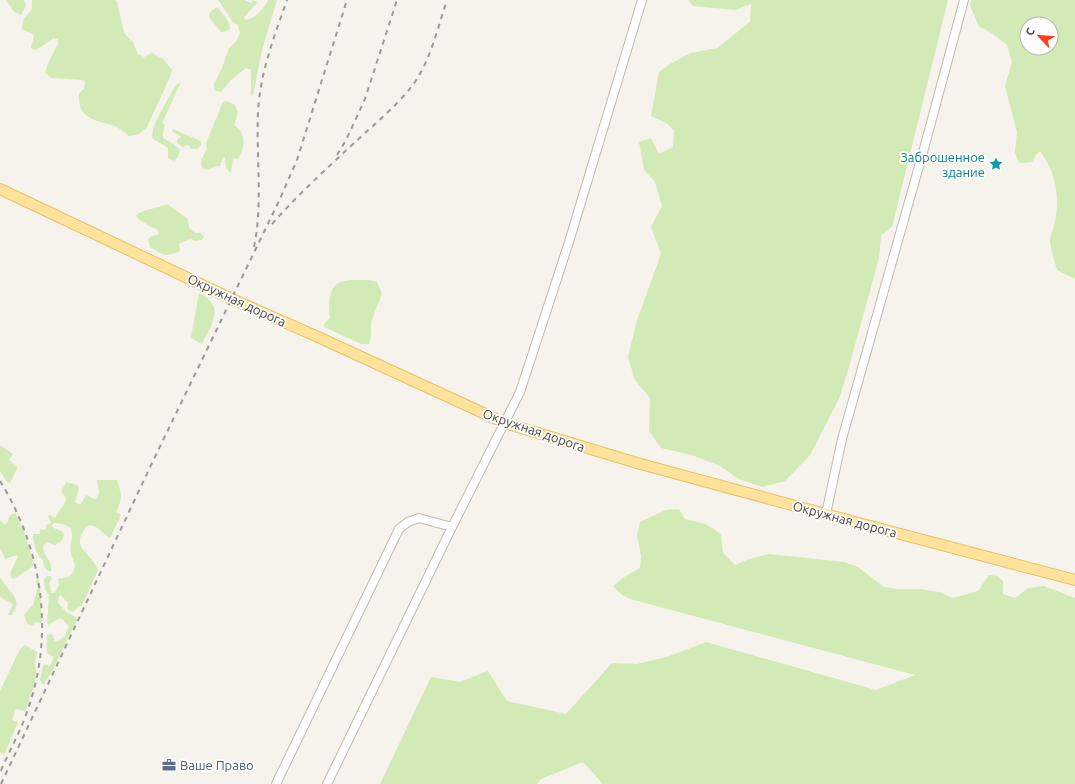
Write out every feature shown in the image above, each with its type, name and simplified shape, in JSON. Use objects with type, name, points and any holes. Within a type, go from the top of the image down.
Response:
[{"type":"main road","name":"Окружная дорога","points":[[0,190],[232,299],[318,336],[505,423],[637,463],[1075,580]]},
{"type":"street","points":[[327,784],[520,392],[642,0]]},
{"type":"street","points":[[826,514],[842,439],[926,145],[964,0]]},
{"type":"street","points":[[276,784],[399,529],[408,522],[419,518],[452,528]]},
{"type":"green space","points":[[6,0],[24,0],[26,5],[21,15],[14,12]]},
{"type":"green space","points":[[32,0],[115,0],[117,2],[123,29],[126,35],[133,42],[138,54],[144,57],[152,53],[163,59],[172,70],[147,127],[139,134],[129,136],[116,127],[93,119],[85,114],[80,106],[79,94],[84,88],[85,81],[52,78],[45,73],[49,61],[58,44],[58,39],[54,38],[36,50],[31,48],[34,35],[22,29],[22,25],[26,16],[32,9]]},
{"type":"green space","points":[[218,0],[244,0],[251,3],[252,0],[256,1],[257,3],[244,17],[245,20],[252,18],[259,13],[268,0],[277,0],[262,50],[253,96],[251,93],[251,70],[246,68],[231,80],[221,92],[214,90],[214,84],[222,68],[229,48],[236,42],[240,33],[238,25],[233,22]]},
{"type":"green space","points":[[688,0],[948,0],[892,227],[881,235],[879,258],[839,399],[810,455],[785,481],[762,487],[739,479],[720,466],[692,455],[661,448],[649,431],[650,398],[635,380],[628,357],[637,320],[661,254],[651,227],[662,206],[655,182],[644,170],[639,142],[651,138],[659,154],[673,147],[674,130],[666,123],[651,116],[659,72],[670,64],[691,53],[717,48],[750,22],[751,4],[736,10],[693,6]]},
{"type":"green space","points":[[971,0],[1075,0],[1075,279],[1057,270],[1050,243],[1055,222],[1057,193],[1050,168],[1040,151],[1032,162],[1019,163],[1015,152],[1017,132],[1005,86],[1012,62],[1007,45],[993,34],[979,26],[970,6]]},
{"type":"green space","points":[[217,7],[230,25],[230,29],[224,32],[221,32],[209,17],[210,12]]},
{"type":"green space","points":[[181,82],[162,123],[165,125],[163,138],[175,145],[180,150],[178,157],[174,161],[168,158],[168,148],[152,138],[153,129],[157,119],[175,86]]},
{"type":"green space","points":[[226,101],[235,105],[238,112],[234,125],[241,132],[244,141],[238,159],[233,158],[231,173],[226,168],[225,158],[223,157],[220,166],[215,166],[208,170],[202,168],[201,165],[202,158],[207,149],[206,143],[223,102]]},
{"type":"green space","points":[[173,129],[201,141],[201,145],[197,149],[191,149],[188,145],[183,147],[177,143],[177,140],[181,137],[172,132]]},
{"type":"green space","points":[[167,204],[188,219],[189,228],[195,233],[200,233],[204,236],[202,240],[194,241],[191,238],[179,244],[180,251],[164,255],[150,247],[148,240],[150,237],[159,234],[157,229],[149,226],[137,218],[136,215]]},
{"type":"green space","points":[[351,280],[368,280],[377,282],[382,294],[371,322],[371,336],[369,344],[361,344],[324,327],[325,323],[330,318],[329,309],[332,289],[340,282]]},
{"type":"green space","points":[[199,293],[207,298],[212,304],[214,310],[213,323],[202,344],[191,337]]},
{"type":"green space","points":[[0,445],[13,454],[9,460],[18,467],[10,483],[7,482],[0,471]]},
{"type":"green space","points":[[97,480],[117,480],[121,496],[116,512],[121,515],[110,538],[94,526],[87,527],[81,536],[81,547],[98,570],[82,605],[72,612],[67,609],[68,602],[61,595],[59,596],[58,603],[66,612],[76,617],[77,620],[51,673],[44,684],[42,684],[40,680],[43,666],[45,664],[50,666],[54,657],[47,653],[47,635],[52,634],[55,641],[61,639],[67,632],[69,626],[60,618],[48,625],[47,624],[49,595],[45,590],[44,580],[47,576],[51,576],[52,578],[49,583],[52,593],[54,593],[59,585],[58,579],[69,577],[75,566],[71,556],[71,528],[63,524],[54,523],[52,525],[52,527],[63,532],[64,537],[55,545],[47,542],[44,545],[44,552],[50,563],[51,571],[48,571],[44,567],[43,560],[38,555],[35,548],[33,534],[40,534],[40,530],[46,529],[46,525],[51,523],[48,516],[50,515],[55,518],[65,503],[66,498],[61,492],[66,482],[77,485],[79,488],[75,502],[81,504],[86,495],[97,499],[99,492]]},
{"type":"green space","points":[[679,509],[685,519],[705,524],[721,535],[723,553],[735,565],[749,559],[769,554],[844,562],[858,567],[884,587],[898,589],[920,589],[939,592],[953,598],[978,591],[989,575],[997,576],[1003,581],[1003,594],[1015,598],[1028,588],[1044,586],[1075,598],[1075,784],[603,784],[583,762],[541,779],[537,784],[380,784],[431,677],[460,682],[488,671],[507,701],[566,714],[612,663],[637,664],[667,657],[706,642],[876,690],[915,675],[630,599],[621,594],[613,586],[624,577],[640,568],[641,556],[637,535],[640,522],[666,510]]},
{"type":"green space","points":[[12,514],[16,514],[19,520],[34,564],[14,579],[11,578],[10,574],[18,556],[5,559],[0,548],[0,520],[4,524],[7,523]]},
{"type":"green space","points":[[0,577],[14,595],[16,600],[16,609],[12,615],[8,615],[13,604],[0,597]]},
{"type":"green space","points":[[38,579],[40,585],[42,623],[36,622],[30,626],[24,615],[33,605],[38,587],[36,582]]},
{"type":"green space","points":[[25,645],[37,652],[35,682],[26,710],[23,711],[16,709],[12,720],[18,722],[5,753],[3,754],[0,752],[0,691],[20,649]]},
{"type":"railway","points":[[254,247],[257,231],[259,197],[259,98],[268,55],[287,0]]},
{"type":"railway","points":[[1,784],[152,463],[279,201],[297,160],[347,0]]},
{"type":"railway","points":[[337,155],[346,140],[365,99],[397,0]]},
{"type":"railway","points":[[272,224],[306,188],[385,115],[410,89],[421,73],[434,42],[447,0]]},
{"type":"railway","points":[[0,481],[26,534],[40,592],[42,621],[41,650],[36,680],[28,709],[0,773]]},
{"type":"place","name":"Заброшенное здание","points":[[996,164]]},
{"type":"place","name":"Ваше Право","points":[[169,765]]}]
